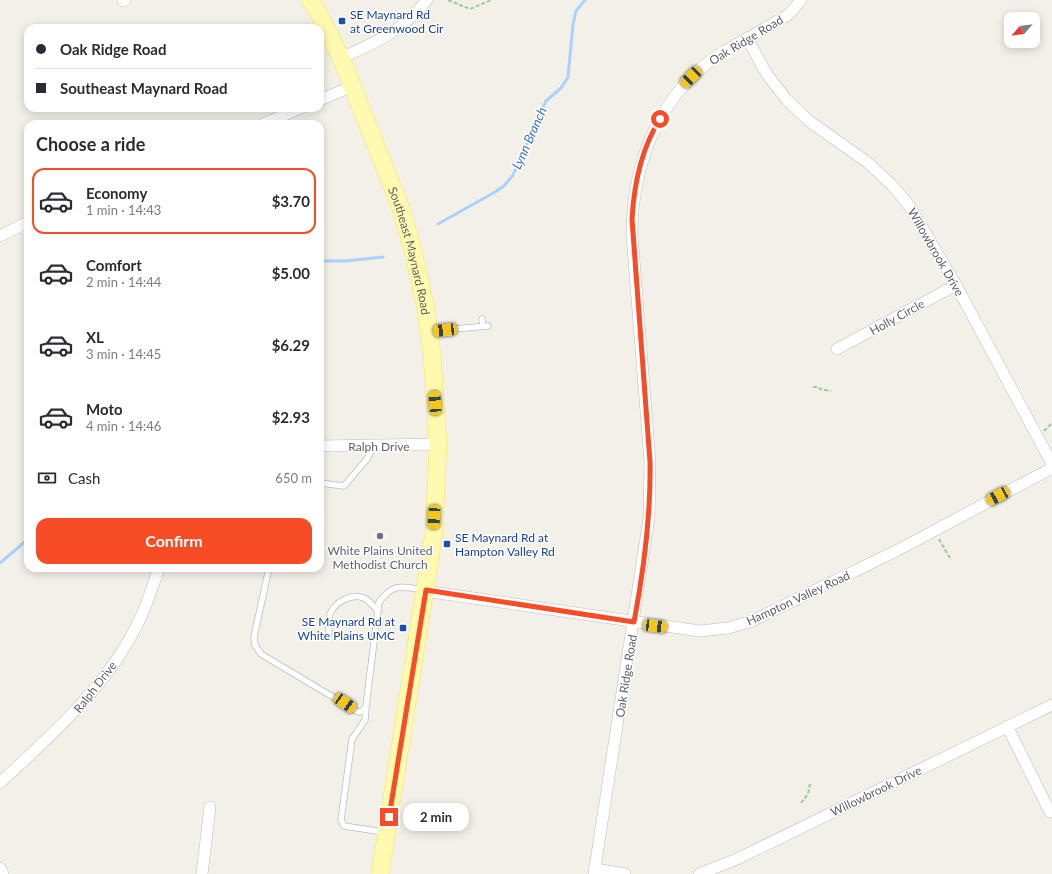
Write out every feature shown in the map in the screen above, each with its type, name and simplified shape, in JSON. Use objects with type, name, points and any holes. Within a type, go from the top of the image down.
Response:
[{"type":"main road","name":"Southeast Maynard Road","points":[[310,0],[318,12],[341,58],[400,206],[420,285],[429,331],[438,444],[434,532],[380,874]]},
{"type":"street","points":[[341,58],[392,33],[416,14],[427,0]]},
{"type":"street","name":"Oak Ridge Road","points":[[594,872],[646,542],[651,490],[650,455],[632,235],[636,184],[648,141],[665,109],[698,70],[723,52],[789,14],[801,0]]},
{"type":"street","name":"Willowbrook Drive","points":[[747,38],[766,73],[786,99],[809,121],[867,162],[898,192],[920,222],[956,285],[1052,464]]},
{"type":"street","points":[[324,98],[353,86]]},
{"type":"street","points":[[272,120],[292,112]]},
{"type":"street","points":[[0,236],[24,224]]},
{"type":"street","name":"Holly Circle","points":[[837,349],[956,285]]},
{"type":"street","name":"Ralph Drive","points":[[324,446],[438,444]]},
{"type":"street","name":"Hampton Valley Road","points":[[426,590],[700,631],[743,624],[898,550],[1052,468]]},
{"type":"street","name":"Ralph Drive","points":[[0,784],[74,714],[108,672],[137,626],[146,607],[158,572]]},
{"type":"street","name":"Willowbrook Drive","points":[[699,874],[737,859],[1052,705]]},
{"type":"street","points":[[1008,726],[1050,812]]},
{"type":"street","points":[[202,874],[210,807]]},
{"type":"street","points":[[0,868],[3,874]]},
{"type":"street","points":[[594,872],[625,874]]},
{"type":"lane","points":[[429,331],[486,326],[482,318]]},
{"type":"lane","points":[[324,484],[344,486],[367,459],[374,446]]},
{"type":"lane","points":[[268,572],[254,637],[255,645],[260,654],[358,712],[363,711],[366,706]]},
{"type":"lane","points":[[387,832],[344,826],[341,820],[352,739],[365,720],[379,602],[394,588],[403,586],[426,590]]},
{"type":"lane","points":[[329,633],[330,615],[334,608],[344,599],[354,597],[366,599],[378,611]]},
{"type":"path","points":[[448,0],[470,9],[491,0]]},
{"type":"path","points":[[813,387],[818,387],[820,390],[831,391]]},
{"type":"path","points":[[935,530],[951,560]]},
{"type":"path","points":[[801,802],[808,794],[810,784]]},
{"type":"waterway","name":"Lynn Branch","points":[[438,224],[495,192],[504,186],[513,175],[546,101],[561,88],[568,77],[573,24],[576,11],[585,0]]},
{"type":"waterway","name":"Lynn Branch","points":[[324,261],[345,261],[383,257]]},
{"type":"waterway","name":"Lynn Branch","points":[[0,563],[24,542]]},
{"type":"place","name":"SE Maynard Rd at Greenwood Cir","points":[[342,21]]},
{"type":"place","name":"White Plains United Methodist Church","points":[[380,536]]},
{"type":"place","name":"SE Maynard Rd at Hampton Valley Rd","points":[[447,544]]},
{"type":"place","name":"SE Maynard Rd at White Plains UMC","points":[[403,628]]},
{"type":"route","points":[[389,817],[426,590],[450,595],[634,622],[646,542],[651,490],[632,219],[636,184],[641,161],[648,141],[660,119]]}]
